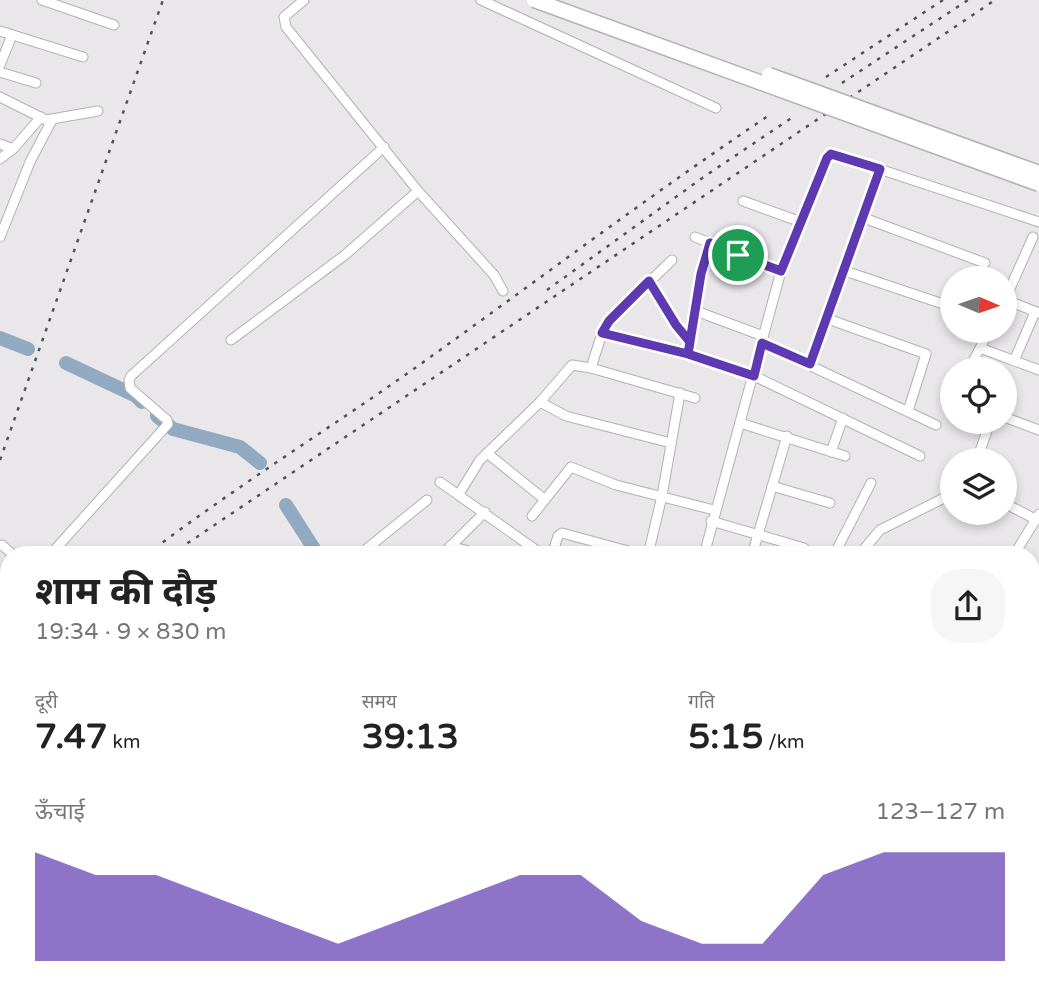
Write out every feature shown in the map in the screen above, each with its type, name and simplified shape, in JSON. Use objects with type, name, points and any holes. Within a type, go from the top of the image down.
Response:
[{"type":"highway","points":[[534,0],[1039,184]]},
{"type":"highway","points":[[564,0],[1039,173]]},
{"type":"street","points":[[304,0],[284,17],[286,27],[418,191],[494,275],[503,291]]},
{"type":"street","points":[[481,0],[716,108]]},
{"type":"street","points":[[45,1],[114,25]]},
{"type":"street","points":[[0,31],[83,57]]},
{"type":"street","points":[[0,65],[12,35]]},
{"type":"street","points":[[0,72],[36,83]]},
{"type":"street","points":[[0,97],[52,120],[98,111]]},
{"type":"street","points":[[0,159],[13,149],[41,117]]},
{"type":"street","points":[[0,236],[30,162],[52,120]]},
{"type":"street","points":[[0,144],[13,149]]},
{"type":"street","points":[[58,546],[167,425],[130,388],[128,380],[131,376],[384,147]]},
{"type":"street","points":[[706,546],[781,271],[827,158],[831,154],[1039,222]]},
{"type":"street","points":[[810,364],[880,169]]},
{"type":"street","points":[[231,340],[345,256],[418,191]]},
{"type":"street","points":[[743,201],[801,222]]},
{"type":"street","points":[[864,218],[985,263]]},
{"type":"street","points":[[695,237],[781,271]]},
{"type":"street","points":[[1017,275],[1032,237]]},
{"type":"street","points":[[688,354],[701,274],[710,243]]},
{"type":"street","points":[[1027,253],[1039,257]]},
{"type":"street","points":[[591,368],[602,333],[609,321],[672,260]]},
{"type":"street","points":[[845,271],[940,303]]},
{"type":"street","points":[[649,281],[676,325],[690,342]]},
{"type":"street","points":[[1016,357],[1037,312],[1017,305]]},
{"type":"street","points":[[696,311],[763,339],[936,425]]},
{"type":"street","points":[[828,319],[926,354],[908,411]]},
{"type":"street","points":[[602,333],[688,354],[754,376],[920,456]]},
{"type":"street","points":[[976,357],[983,343]]},
{"type":"street","points":[[981,348],[1004,357]]},
{"type":"street","points":[[1017,362],[1039,370]]},
{"type":"street","points":[[459,494],[474,468],[540,402],[568,367],[576,365],[591,368],[695,398]]},
{"type":"street","points":[[648,546],[662,496],[680,393]]},
{"type":"street","points":[[540,402],[566,416],[671,443]]},
{"type":"street","points":[[831,452],[843,418]]},
{"type":"street","points":[[1017,422],[1039,430]]},
{"type":"street","points":[[740,423],[845,456]]},
{"type":"street","points":[[755,546],[787,436]]},
{"type":"street","points":[[487,453],[544,499]]},
{"type":"street","points":[[532,516],[571,467],[608,483],[714,510]]},
{"type":"street","points":[[440,482],[531,546]]},
{"type":"street","points":[[839,546],[871,483]]},
{"type":"street","points":[[772,486],[830,503]]},
{"type":"street","points":[[370,546],[427,500]]},
{"type":"street","points":[[867,546],[880,530],[940,500]]},
{"type":"street","points":[[1017,508],[1038,517],[1020,546]]},
{"type":"street","points":[[450,546],[485,512]]},
{"type":"street","points":[[711,521],[798,546]]},
{"type":"street","points":[[555,546],[562,533],[612,546]]},
{"type":"waterway","points":[[0,338],[28,349]]},
{"type":"waterway","points":[[66,363],[136,396],[142,402]]},
{"type":"waterway","points":[[157,416],[173,429],[240,447],[260,463]]},
{"type":"waterway","points":[[286,505],[312,546]]},
{"type":"railway","points":[[0,460],[163,0]]},
{"type":"railway","points":[[826,77],[943,0]]},
{"type":"railway","points":[[842,83],[968,0]]},
{"type":"railway","points":[[183,546],[995,0]]},
{"type":"railway","points":[[158,546],[408,373],[771,114]]},
{"type":"railway","points":[[547,290],[705,176],[796,115]]},
{"type":"route","points":[[738,255],[710,243],[701,274],[696,311],[688,354],[602,333],[609,321],[649,281],[676,325],[690,342],[688,354],[754,376],[762,343],[810,364],[880,169],[834,153],[828,155],[781,271],[738,255]]}]
